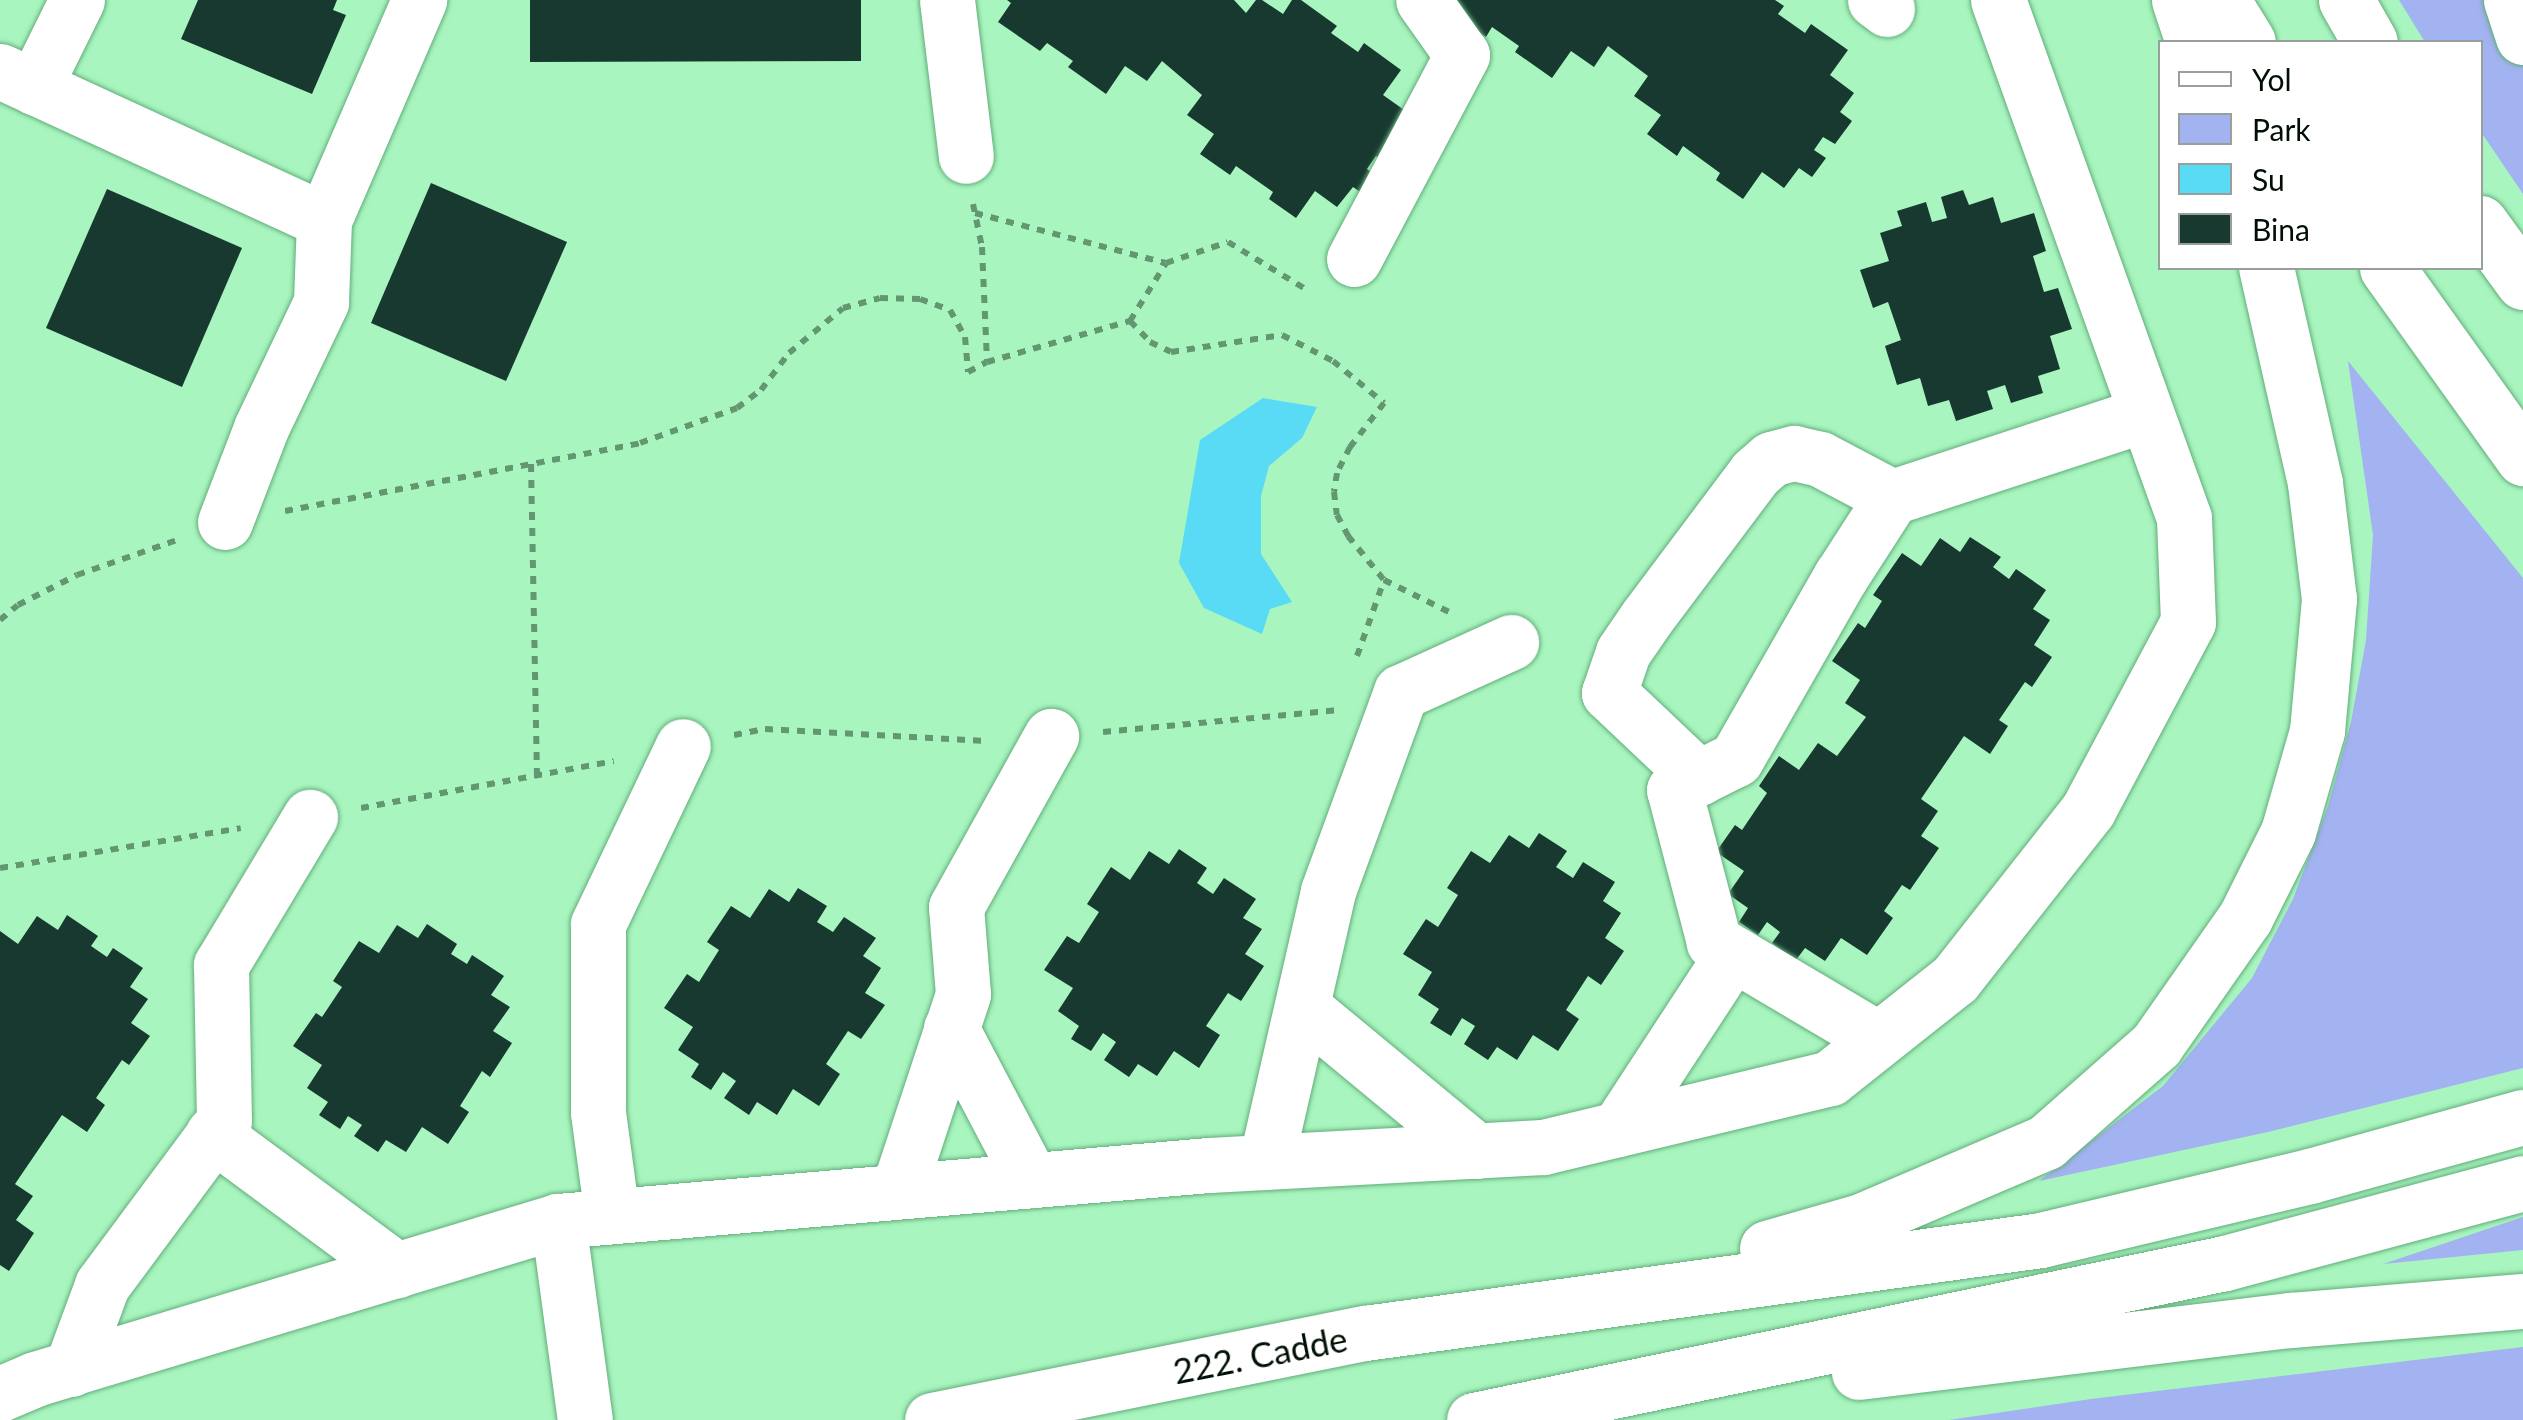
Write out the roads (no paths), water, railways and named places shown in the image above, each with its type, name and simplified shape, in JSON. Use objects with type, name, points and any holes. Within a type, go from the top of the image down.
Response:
[{"type":"main road","points":[[77,0],[17,79],[324,220]]},
{"type":"main road","points":[[225,522],[261,428],[321,302],[324,220],[419,0]]},
{"type":"main road","points":[[947,0],[966,156]]},
{"type":"main road","points":[[1354,259],[1462,55],[1423,0]]},
{"type":"main road","points":[[0,1394],[558,1221],[1266,1162],[1543,1147],[1830,1078],[1955,979],[2088,810],[2188,622],[2184,518],[1998,0]]},
{"type":"main road","points":[[2178,0],[2192,40]]},
{"type":"main road","points":[[2222,0],[2247,40]]},
{"type":"main road","points":[[2346,0],[2369,40]]},
{"type":"main road","points":[[2512,0],[2523,37]]},
{"type":"main road","points":[[2483,226],[2523,282]]},
{"type":"main road","points":[[1589,1299],[1862,1221],[2046,1142],[2156,1046],[2245,918],[2288,832],[2317,731],[2328,599],[2315,483],[2266,270]]},
{"type":"main road","points":[[2387,270],[2523,458]]},
{"type":"main road","points":[[1878,1040],[1714,942],[1674,790],[1736,759],[1840,576],[1892,498],[2146,414]]},
{"type":"main road","points":[[1700,778],[1609,693],[1623,652],[1647,616],[1755,473],[1771,458],[1794,454],[1820,458],[1892,498]]},
{"type":"main road","points":[[1266,1162],[1328,891],[1401,692],[1511,642]]},
{"type":"main road","points":[[898,1191],[963,994],[956,907],[1051,736]]},
{"type":"main road","points":[[612,1216],[598,1112],[598,924],[683,746]]},
{"type":"main road","points":[[71,1369],[102,1286],[224,1120],[221,965],[310,817]]},
{"type":"main road","points":[[1618,1129],[1733,953]]},
{"type":"main road","points":[[1302,1006],[1476,1151]]},
{"type":"main road","points":[[952,1028],[1031,1180]]},
{"type":"main road","points":[[1589,1299],[2041,1240],[2310,1176],[2523,1117]]},
{"type":"main road","points":[[213,1134],[397,1270]]},
{"type":"main road","points":[[1481,1419],[2225,1263],[2523,1183]]},
{"type":"main road","points":[[558,1221],[585,1420]]},
{"type":"main road","name":"222. Cadde","points":[[932,1420],[1365,1333],[1589,1299]]},
{"type":"main road","points":[[1481,1419],[2291,1320],[2523,1301]]},
{"type":"water","points":[[1263,398],[1317,407],[1302,438],[1269,466],[1261,496],[1261,554],[1292,602],[1270,609],[1262,634],[1204,608],[1179,563],[1200,440]]}]
